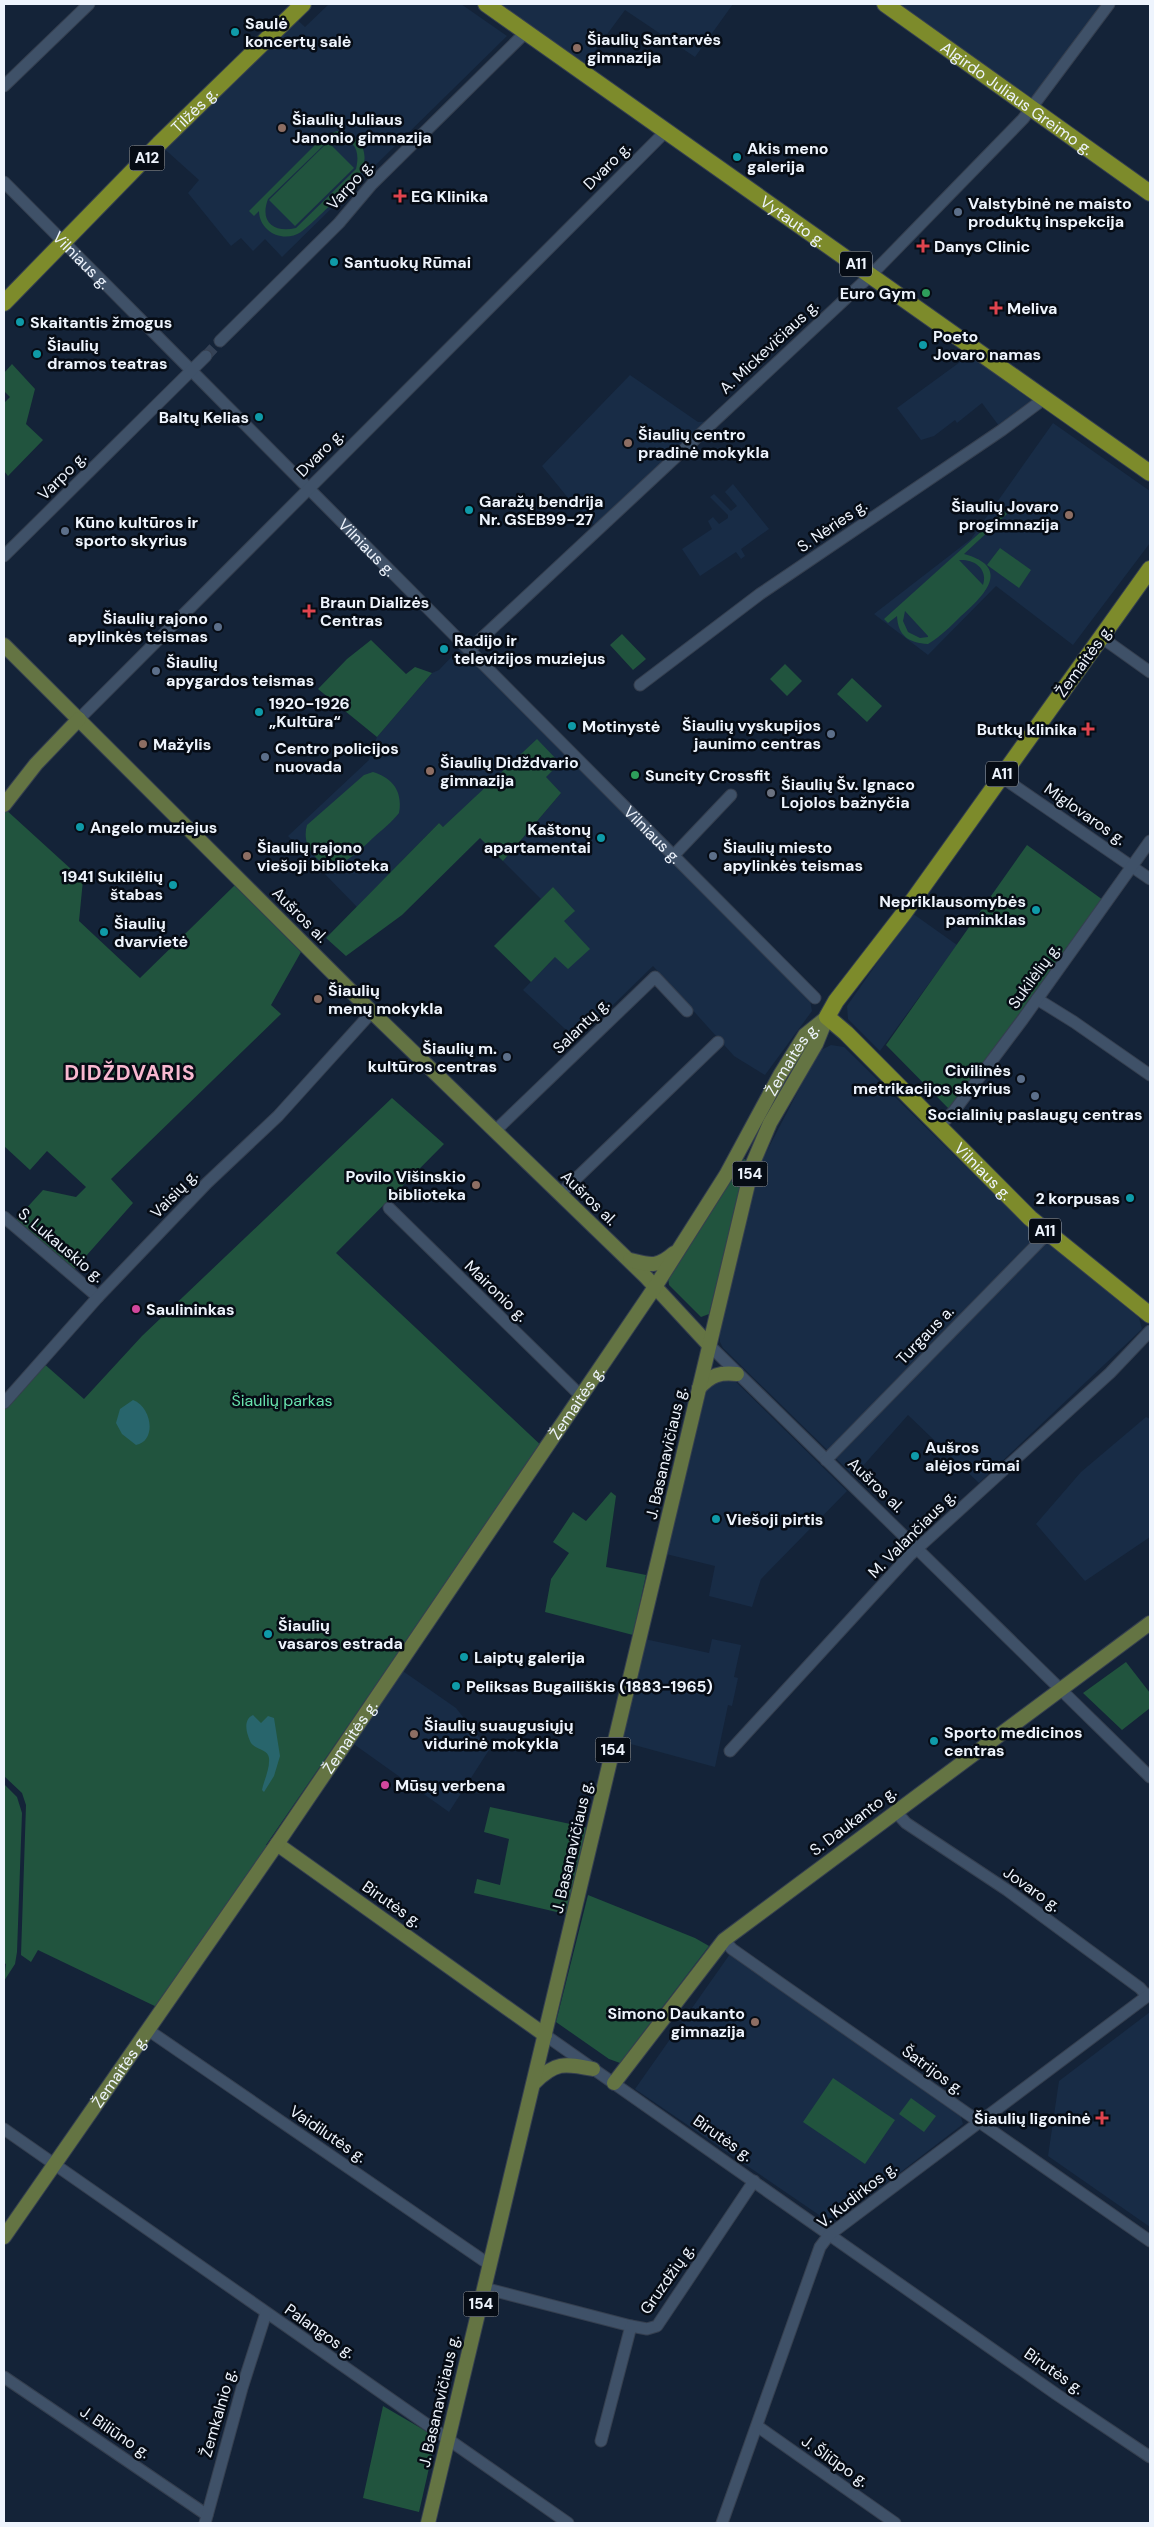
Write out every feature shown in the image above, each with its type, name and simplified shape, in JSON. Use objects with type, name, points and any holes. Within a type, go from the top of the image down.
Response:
[{"type":"highway","name":"Tilžės g.","points":[[4,303],[160,144],[303,4]]},
{"type":"highway","name":"Vytauto g.","points":[[486,4],[527,31],[1150,473]]},
{"type":"highway","name":"Algirdo Juliaus Greimo g.","points":[[885,4],[1150,194]]},
{"type":"highway","name":"Žemaitės g.","points":[[827,1017],[836,1001],[904,912],[1150,569]]},
{"type":"highway","name":"Vilniaus g.","points":[[827,1017],[846,1033],[1048,1233],[1150,1316]]},
{"type":"main road","name":"Aušros al.","points":[[4,645],[372,1012],[627,1259],[709,1345]]},
{"type":"main road","name":"Dvaro g.","points":[[4,805],[36,764],[79,719]]},
{"type":"main road","name":"Žemaitės g.","points":[[4,2236],[277,1844],[655,1287],[726,1175],[780,1075],[805,1035],[827,1017]]},
{"type":"main road","name":"J. Basanavičiaus g.","points":[[428,2523],[753,1163],[770,1122],[816,1044],[827,1017]]},
{"type":"main road","points":[[627,1259],[652,1266],[665,1261],[680,1247]]},
{"type":"main road","points":[[699,1388],[708,1378],[719,1374],[737,1374]]},
{"type":"main road","name":"S. Daukanto g.","points":[[614,2083],[724,1940],[1150,1623]]},
{"type":"main road","name":"Birutės g.","points":[[277,1844],[545,2035]]},
{"type":"main road","points":[[533,2084],[548,2070],[561,2064],[593,2069]]},
{"type":"street","points":[[4,86],[89,4]]},
{"type":"street","name":"A. Mickevičiaus g.","points":[[470,650],[871,274],[992,152],[1031,108],[1109,4]]},
{"type":"street","name":"Varpo g.","points":[[220,341],[339,223],[378,178],[527,31]]},
{"type":"street","name":"Dvaro g.","points":[[79,719],[667,130]]},
{"type":"street","name":"Vilniaus g.","points":[[4,182],[63,244],[310,488],[815,998]]},
{"type":"street","name":"Varpo g.","points":[[4,556],[206,356]]},
{"type":"street","name":"S. Nėries g.","points":[[640,685],[760,594],[1002,430],[1045,398]]},
{"type":"street","points":[[1101,637],[1150,672]]},
{"type":"street","name":"Miglovaros g.","points":[[1000,776],[1150,879]]},
{"type":"street","points":[[674,855],[731,795]]},
{"type":"street","name":"Sukilėlių g.","points":[[939,1127],[954,1111],[1037,999],[1133,868],[1150,841]]},
{"type":"street","name":"Salantų g.","points":[[495,1131],[655,977],[688,1011]]},
{"type":"street","points":[[1037,999],[1074,1022],[1150,1076]]},
{"type":"street","name":"Vaisių g.","points":[[4,1403],[98,1298],[207,1183],[278,1116],[372,1012]]},
{"type":"street","points":[[560,1194],[718,1042]]},
{"type":"street","name":"Maironio g.","points":[[389,1208],[581,1396]]},
{"type":"street","name":"S. Lukauskio g.","points":[[4,1217],[98,1298]]},
{"type":"street","name":"Turgaus a.","points":[[826,1460],[1048,1233]]},
{"type":"street","name":"M. Valančiaus g.","points":[[730,1751],[916,1549],[1110,1373],[1150,1331]]},
{"type":"street","name":"Aušros al.","points":[[709,1345],[1150,1777]]},
{"type":"street","name":"Jovaro g.","points":[[895,1811],[906,1823],[1044,1916],[1149,1995]]},
{"type":"street","name":"Šatrijos g.","points":[[724,1940],[740,1954],[978,2123],[1150,2241]]},
{"type":"street","name":"V. Kudirkos g.","points":[[722,2523],[820,2247],[830,2235],[1149,1995]]},
{"type":"street","name":"Vaidilutės g.","points":[[148,2030],[490,2265]]},
{"type":"street","name":"Birutės g.","points":[[545,2035],[1150,2457]]},
{"type":"street","name":"Palangos g.","points":[[4,2129],[568,2523]]},
{"type":"street","name":"Gruzdžių g.","points":[[601,2441],[631,2326],[647,2329],[656,2326],[754,2182]]},
{"type":"street","points":[[484,2288],[631,2326]]},
{"type":"street","name":"Žemkalnio g.","points":[[206,2519],[242,2388],[266,2313]]},
{"type":"street","name":"J. Biliūno g.","points":[[4,2377],[206,2519]]},
{"type":"street","name":"J. Šliūpo g.","points":[[757,2426],[895,2523]]},
{"type":"shaded area","name":"Šiaulių Juliaus Janonio gimnazija","points":[[329,4],[461,4],[507,36],[282,257],[265,239],[253,251],[241,238],[231,246],[188,193],[199,180],[159,144],[291,14],[305,27]]},
{"type":"shaded area","points":[[496,4],[733,4],[695,57],[625,10],[583,67]]},
{"type":"shaded area","points":[[898,4],[1104,4],[1034,101]]},
{"type":"shaded area","points":[[971,354],[1039,405],[1002,430],[982,403],[957,423],[955,420],[934,436],[921,440],[897,408]]},
{"type":"shaded area","name":"Šiaulių centro pradinė mokykla","points":[[630,375],[698,422],[714,421],[598,530],[575,501],[569,499],[542,466]]},
{"type":"shaded area","name":"Šiaulių Jovaro progimnazija","points":[[1053,423],[1150,491],[1150,543],[1073,645],[996,586],[928,655],[874,614],[971,539]]},
{"type":"shaded area","points":[[733,484],[769,529],[741,549],[745,556],[741,559],[736,552],[700,576],[682,549],[712,529],[708,521],[713,517],[719,524],[728,518],[728,515],[710,497],[714,494],[731,511],[737,506],[725,492]]},
{"type":"shaded area","points":[[461,647],[810,1000],[812,1011],[765,1075],[734,1056],[653,966],[577,1040],[523,990],[555,957],[564,921],[553,887],[541,899],[503,861],[561,793],[443,827],[439,823],[357,907],[288,836],[369,760],[377,737],[432,673],[439,670]]},
{"type":"shaded area","points":[[912,913],[957,945],[880,1051],[848,1019],[847,1006]]},
{"type":"shaded area","points":[[831,1045],[844,1047],[1008,1208],[1139,1318],[1142,1329],[979,1483],[908,1415],[854,1476],[723,1348],[720,1342],[720,1331],[760,1164],[819,1051]]},
{"type":"shaded area","points":[[727,1378],[735,1381],[847,1491],[761,1579],[752,1607],[709,1596],[715,1566],[666,1554],[708,1385]]},
{"type":"shaded area","points":[[133,1400],[144,1409],[148,1416],[149,1424],[147,1437],[143,1442],[136,1445],[122,1434],[116,1423],[120,1409]]},
{"type":"shaded area","points":[[1146,1417],[1150,1419],[1150,1537],[1085,1581],[1036,1524],[1081,1472]]},
{"type":"shaded area","points":[[640,1638],[709,1653],[712,1639],[741,1645],[734,1677],[738,1678],[732,1706],[728,1705],[715,1767],[616,1740]]},
{"type":"shaded area","name":"Šiaulių suaugusiųjų vidurinė mokykla","points":[[397,1667],[456,1708],[489,1750],[449,1812],[348,1740]]},
{"type":"shaded area","points":[[253,1715],[261,1723],[268,1716],[274,1718],[280,1756],[274,1776],[264,1792],[262,1790],[268,1770],[269,1758],[266,1753],[251,1743],[248,1736],[246,1724],[247,1720]]},
{"type":"shaded area","name":"Simono Daukanto gimnazija","points":[[730,1954],[960,2114],[963,2124],[841,2218],[822,2217],[635,2089]]},
{"type":"shaded area","name":"Šiaulių ligoninė","points":[[1150,2012],[1150,2227],[1048,2156],[1059,2081]]},
{"type":"green space","points":[[337,131],[357,140],[364,151],[365,157],[361,172],[333,203],[301,232],[287,237],[273,233],[263,224],[259,211],[254,216],[249,211],[324,136]],"holes":[[[338,138],[353,144],[357,152],[356,169],[296,228],[282,229],[271,224],[267,220],[266,214],[268,199],[328,141]]]},
{"type":"green space","points":[[328,142],[354,168],[295,226],[269,200]]},
{"type":"green space","points":[[12,364],[35,389],[26,424],[43,440],[8,476],[4,471],[4,403],[10,397],[4,391],[4,373]]},
{"type":"green space","points":[[1004,511],[1007,514],[964,554],[979,560],[987,566],[990,582],[985,591],[970,608],[942,634],[928,644],[915,642],[902,633],[897,616],[888,623],[884,619]],"holes":[[[959,560],[970,561],[979,566],[984,574],[983,585]],[[905,611],[928,636],[928,637],[920,638],[908,632],[903,621]]]},
{"type":"green space","points":[[1000,548],[1031,570],[1019,588],[987,565]]},
{"type":"green space","points":[[622,634],[646,659],[633,670],[610,645]]},
{"type":"green space","points":[[371,640],[406,674],[415,667],[432,673],[377,737],[318,689],[347,659]]},
{"type":"green space","points":[[785,664],[802,681],[787,696],[770,679]]},
{"type":"green space","points":[[852,678],[882,706],[867,722],[837,694]]},
{"type":"green space","points":[[537,739],[560,763],[546,777],[561,793],[503,861],[480,838],[402,915],[346,956],[326,938],[439,823],[443,827]]},
{"type":"green space","points":[[373,772],[386,778],[395,787],[398,792],[400,805],[399,813],[361,850],[345,861],[329,864],[321,861],[313,854],[307,844],[307,825],[364,775]]},
{"type":"green space","points":[[4,808],[83,880],[79,921],[140,978],[235,885],[301,952],[271,1005],[281,1014],[111,1179],[133,1203],[71,1273],[12,1224],[43,1190],[76,1197],[86,1187],[47,1151],[30,1170],[4,1146]]},
{"type":"green space","points":[[1027,845],[1103,900],[949,1109],[886,1045]]},
{"type":"green space","points":[[553,887],[575,911],[564,921],[590,949],[568,969],[555,957],[531,982],[494,946]]},
{"type":"green space","name":"Šiaulių parkas","points":[[392,1098],[444,1144],[336,1253],[545,1449],[405,1643],[266,1845],[277,1844],[163,2010],[38,1950],[31,1962],[21,1955],[26,1805],[22,1793],[4,1776],[4,1403],[42,1362],[84,1399],[142,1336]]},
{"type":"green space","points":[[744,1159],[748,1161],[709,1314],[701,1317],[669,1285],[668,1277]]},
{"type":"green space","points":[[611,1492],[616,1496],[606,1567],[646,1575],[633,1635],[545,1612],[551,1579],[569,1553],[553,1542],[573,1512],[586,1521]]},
{"type":"green space","points":[[1126,1662],[1150,1693],[1150,1708],[1122,1730],[1083,1693]]},
{"type":"green space","points":[[4,1784],[17,1797],[22,1813],[17,1952],[15,1964],[4,1981],[6,1964],[4,1963]]},
{"type":"green space","points":[[490,1807],[594,1829],[574,1916],[474,1893],[477,1879],[500,1885],[509,1839],[484,1832]]},
{"type":"green space","points":[[588,1895],[695,1938],[709,1946],[620,2063],[609,2059],[556,2022]]},
{"type":"green space","points":[[833,2078],[895,2120],[865,2164],[803,2122]]},
{"type":"green space","points":[[911,2098],[936,2116],[924,2132],[899,2114]]},
{"type":"green space","points":[[383,2406],[436,2437],[419,2512],[363,2498]]},
{"type":"tunnel","points":[[206,356],[220,341]]},
{"type":"place","name":"Saulė koncertų salė","points":[[235,32]]},
{"type":"place","name":"Šiaulių Santarvės gimnazija","points":[[577,48]]},
{"type":"place","name":"Šiaulių Juliaus Janonio gimnazija","points":[[282,128]]},
{"type":"place","name":"Akis meno galerija","points":[[737,157]]},
{"type":"place","name":"EG Klinika","points":[[400,196]]},
{"type":"place","name":"Valstybinė ne maisto produktų inspekcija","points":[[958,212]]},
{"type":"place","name":"Danys Clinic","points":[[923,246]]},
{"type":"place","name":"Santuokų Rūmai","points":[[334,262]]},
{"type":"place","name":"Euro Gym","points":[[926,293]]},
{"type":"place","name":"Meliva","points":[[996,308]]},
{"type":"place","name":"Skaitantis žmogus","points":[[20,322]]},
{"type":"place","name":"Poeto Jovaro namas","points":[[923,345]]},
{"type":"place","name":"Šiaulių dramos teatras","points":[[37,354]]},
{"type":"place","name":"Baltų Kelias","points":[[259,417]]},
{"type":"place","name":"Šiaulių centro pradinė mokykla","points":[[628,443]]},
{"type":"place","name":"Garažų bendrija Nr. GSEB99-27","points":[[469,510]]},
{"type":"place","name":"Šiaulių Jovaro progimnazija","points":[[1069,515]]},
{"type":"place","name":"Kūno kultūros ir sporto skyrius","points":[[65,531]]},
{"type":"place","name":"Braun Dializės Centras","points":[[309,611]]},
{"type":"place","name":"Šiaulių rajono apylinkės teismas","points":[[218,627]]},
{"type":"place","name":"Radijo ir televizijos muziejus","points":[[444,649]]},
{"type":"place","name":"Šiaulių apygardos teismas","points":[[156,671]]},
{"type":"place","name":"1920-1926 „Kultūra“","points":[[259,712]]},
{"type":"place","name":"Motinystė","points":[[572,726]]},
{"type":"place","name":"Butkų klinika","points":[[1088,729]]},
{"type":"place","name":"Šiaulių vyskupijos jaunimo centras","points":[[831,734]]},
{"type":"place","name":"Mažylis","points":[[143,744]]},
{"type":"place","name":"Centro policijos nuovada","points":[[265,757]]},
{"type":"place","name":"Šiaulių Didždvario gimnazija","points":[[430,771]]},
{"type":"place","name":"Suncity Crossfit","points":[[635,775]]},
{"type":"place","name":"Šiaulių Šv. Ignaco Lojolos bažnyčia","points":[[771,793]]},
{"type":"place","name":"Angelo muziejus","points":[[80,827]]},
{"type":"place","name":"Kaštonų apartamentai","points":[[601,838]]},
{"type":"place","name":"Šiaulių rajono viešoji biblioteka","points":[[247,856]]},
{"type":"place","name":"Šiaulių miesto apylinkės teismas","points":[[713,856]]},
{"type":"place","name":"1941 Sukilėlių štabas","points":[[173,885]]},
{"type":"place","name":"Nepriklausomybės paminklas","points":[[1036,910]]},
{"type":"place","name":"Šiaulių dvarvietė","points":[[104,932]]},
{"type":"place","name":"Šiaulių menų mokykla","points":[[318,999]]},
{"type":"place","name":"Šiaulių m. kultūros centras","points":[[507,1057]]},
{"type":"place","name":"Civilinės metrikacijos skyrius","points":[[1021,1079]]},
{"type":"place","name":"Socialinių paslaugų centras","points":[[1035,1096]]},
{"type":"place","name":"Povilo Višinskio biblioteka","points":[[476,1185]]},
{"type":"place","name":"2 korpusas","points":[[1130,1198]]},
{"type":"place","name":"Saulininkas","points":[[136,1309]]},
{"type":"place","name":"Aušros alėjos rūmai","points":[[915,1456]]},
{"type":"place","name":"Viešoji pirtis","points":[[716,1519]]},
{"type":"place","name":"Šiaulių vasaros estrada","points":[[268,1634]]},
{"type":"place","name":"Laiptų galerija","points":[[464,1657]]},
{"type":"place","name":"Peliksas Bugailiškis (1883-1965)","points":[[456,1686]]},
{"type":"place","name":"Šiaulių suaugusiųjų vidurinė mokykla","points":[[414,1734]]},
{"type":"place","name":"Sporto medicinos centras","points":[[934,1741]]},
{"type":"place","name":"Mūsų verbena","points":[[385,1785]]},
{"type":"place","name":"Simono Daukanto gimnazija","points":[[755,2022]]},
{"type":"place","name":"Šiaulių ligoninė","points":[[1102,2118]]},
{"type":"district","name":"DIDŽDVARIS","points":[[130,1073]]}]
